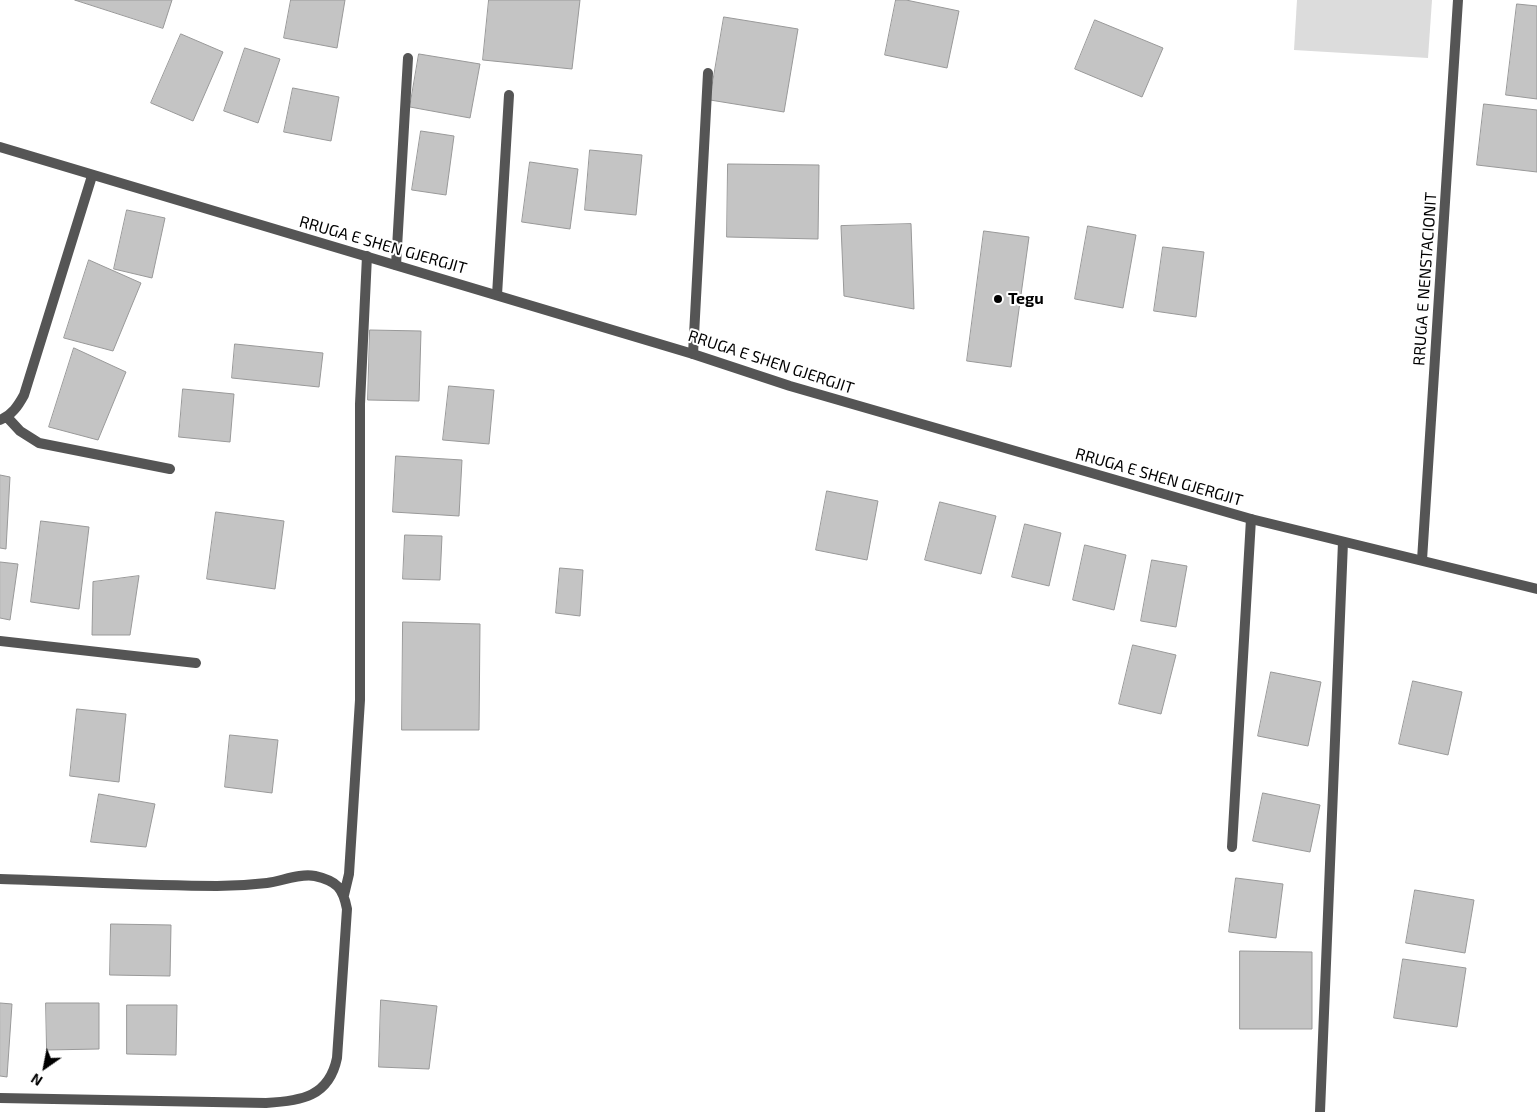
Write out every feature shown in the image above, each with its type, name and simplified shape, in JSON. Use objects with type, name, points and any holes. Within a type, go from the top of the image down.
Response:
[{"type":"street","name":"RRUGA E NENSTACIONIT","points":[[1422,560],[1458,0]]},
{"type":"street","points":[[396,265],[408,58]]},
{"type":"street","points":[[694,354],[708,74]]},
{"type":"street","points":[[496,294],[509,95]]},
{"type":"street","name":"RRUGA E SHEN GJERGJIT","points":[[0,147],[92,176],[496,294],[694,354],[790,386],[1251,519],[1537,589]]},
{"type":"street","points":[[92,176],[24,395],[17,408],[4,419],[39,443],[170,469]]},
{"type":"street","points":[[0,1098],[266,1103],[291,1101],[320,1090],[328,1082],[334,1071],[337,1058],[347,909],[344,894],[349,874],[360,700],[360,404],[367,256]]},
{"type":"street","points":[[1232,846],[1251,519]]},
{"type":"street","points":[[1320,1112],[1343,542]]},
{"type":"street","points":[[0,641],[196,663]]},
{"type":"street","points":[[0,879],[218,886],[268,883],[299,876],[312,876],[322,878],[336,885],[344,894]]},
{"type":"shaded area","points":[[1297,0],[1432,0],[1428,58],[1294,50]]},
{"type":"building","points":[[75,0],[172,0],[163,28]]},
{"type":"building","points":[[291,0],[345,0],[337,48],[284,38]]},
{"type":"building","points":[[489,0],[580,0],[572,69],[483,60]]},
{"type":"building","points":[[896,0],[906,0],[959,11],[947,68],[885,55]]},
{"type":"building","points":[[1517,4],[1537,6],[1537,99],[1506,95]]},
{"type":"building","points":[[724,17],[798,29],[784,112],[710,100]]},
{"type":"building","points":[[1095,20],[1163,48],[1142,97],[1075,69]]},
{"type":"building","points":[[181,34],[223,52],[193,121],[151,103]]},
{"type":"building","points":[[245,48],[280,59],[258,123],[224,111]]},
{"type":"building","points":[[419,54],[480,64],[470,118],[410,107]]},
{"type":"building","points":[[293,88],[339,97],[331,141],[284,132]]},
{"type":"building","points":[[1484,104],[1537,110],[1537,172],[1477,165]]},
{"type":"building","points":[[421,131],[454,136],[446,195],[412,190]]},
{"type":"building","points":[[590,150],[642,155],[636,215],[585,210]]},
{"type":"building","points":[[530,162],[578,169],[570,229],[522,222]]},
{"type":"building","points":[[728,164],[819,165],[818,239],[727,237]]},
{"type":"building","points":[[127,210],[165,218],[152,278],[114,269]]},
{"type":"building","points":[[911,224],[914,309],[844,296],[841,226]]},
{"type":"building","points":[[1088,226],[1136,235],[1123,308],[1075,299]]},
{"type":"building","name":"Tegu","points":[[984,231],[1029,237],[1011,367],[967,361]]},
{"type":"building","points":[[1163,247],[1204,252],[1196,317],[1154,311]]},
{"type":"building","points":[[89,260],[141,283],[113,351],[64,338]]},
{"type":"building","points":[[370,330],[421,331],[419,401],[368,400]]},
{"type":"building","points":[[235,344],[323,353],[319,387],[232,378]]},
{"type":"building","points":[[74,348],[126,372],[98,440],[49,427]]},
{"type":"building","points":[[449,386],[494,390],[489,444],[443,440]]},
{"type":"building","points":[[183,389],[234,394],[230,442],[179,437]]},
{"type":"building","points":[[396,456],[462,460],[459,516],[393,512]]},
{"type":"building","points":[[0,475],[10,477],[6,549],[0,548]]},
{"type":"building","points":[[827,491],[878,501],[867,560],[816,550]]},
{"type":"building","points":[[940,502],[996,516],[981,574],[925,560]]},
{"type":"building","points":[[216,512],[284,521],[275,589],[207,579]]},
{"type":"building","points":[[41,521],[89,527],[79,609],[31,602]]},
{"type":"building","points":[[1025,524],[1061,533],[1049,586],[1012,577]]},
{"type":"building","points":[[405,535],[442,536],[440,580],[403,579]]},
{"type":"building","points":[[1085,545],[1126,555],[1114,610],[1073,600]]},
{"type":"building","points":[[1152,560],[1187,566],[1176,627],[1141,621]]},
{"type":"building","points":[[0,562],[18,564],[10,620],[0,618]]},
{"type":"building","points":[[560,568],[583,570],[580,616],[556,613]]},
{"type":"building","points":[[139,576],[130,635],[92,635],[93,582]]},
{"type":"building","points":[[403,622],[480,624],[479,730],[402,730]]},
{"type":"building","points":[[1133,645],[1176,655],[1161,714],[1119,704]]},
{"type":"building","points":[[1271,672],[1321,682],[1308,746],[1258,736]]},
{"type":"building","points":[[1413,681],[1462,692],[1448,755],[1399,744]]},
{"type":"building","points":[[77,709],[126,714],[119,782],[70,776]]},
{"type":"building","points":[[230,735],[278,740],[272,793],[225,787]]},
{"type":"building","points":[[1263,793],[1320,805],[1310,852],[1253,841]]},
{"type":"building","points":[[99,794],[155,804],[146,847],[91,842]]},
{"type":"building","points":[[1236,878],[1283,884],[1276,938],[1229,932]]},
{"type":"building","points":[[1415,890],[1474,900],[1465,953],[1406,943]]},
{"type":"building","points":[[111,924],[171,925],[170,976],[110,975]]},
{"type":"building","points":[[1240,951],[1312,952],[1312,1029],[1240,1029]]},
{"type":"building","points":[[1403,959],[1466,968],[1457,1027],[1394,1018]]},
{"type":"building","points":[[381,1000],[437,1006],[429,1069],[379,1067]]},
{"type":"building","points":[[0,1003],[12,1004],[7,1077],[0,1076]]},
{"type":"building","points":[[46,1003],[99,1003],[99,1049],[47,1050]]},
{"type":"building","points":[[127,1005],[177,1005],[176,1055],[127,1054]]},
{"type":"place","name":"Tegu","points":[[998,299]]}]
